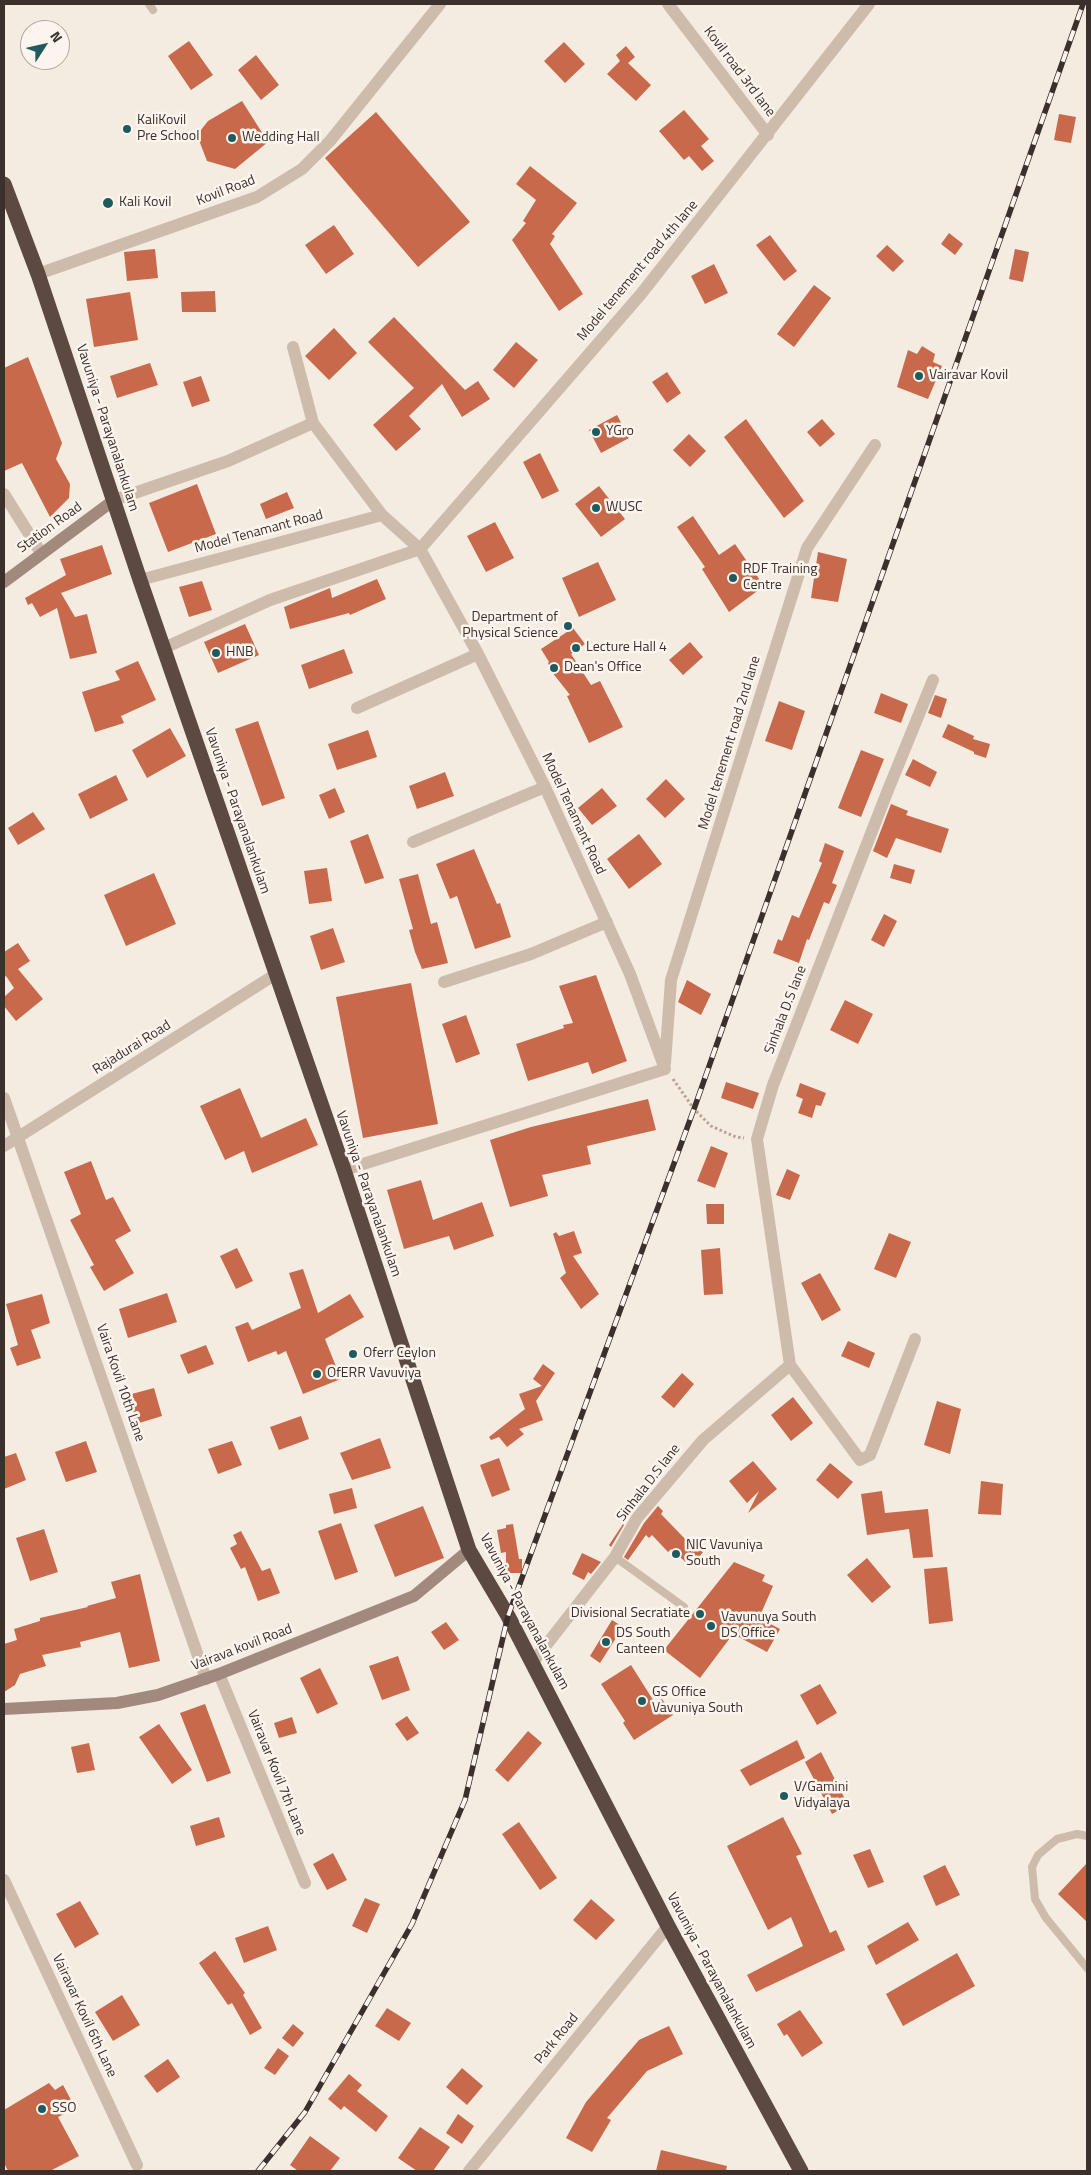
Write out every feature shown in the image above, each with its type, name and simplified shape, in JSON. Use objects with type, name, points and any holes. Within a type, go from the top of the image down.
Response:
[{"type":"highway","name":"Vavuniya - Parayanalankulam","points":[[4,184],[8,205],[38,274],[140,580],[344,1170],[469,1550],[533,1662],[668,1926],[801,2171]]},
{"type":"street","name":"Kovil Road","points":[[38,274],[257,197],[302,169],[330,141],[440,4]]},
{"type":"street","name":"Kovil road 3rd lane","points":[[668,4],[768,135]]},
{"type":"street","name":"Model tenement road 4th lane","points":[[420,549],[641,294],[768,135],[869,4]]},
{"type":"street","points":[[292,347],[313,424],[382,515]]},
{"type":"street","points":[[114,500],[228,462],[313,424]]},
{"type":"street","name":"Model tenement road 2nd lane","points":[[665,1069],[671,980],[807,548],[875,445]]},
{"type":"street","points":[[4,494],[41,553]]},
{"type":"street","name":"Station Road","points":[[4,582],[114,500]]},
{"type":"street","name":"Model Tenamant Road","points":[[140,580],[382,515],[420,549],[478,654],[544,787],[630,974],[665,1069]]},
{"type":"street","points":[[164,648],[270,600],[420,549]]},
{"type":"street","points":[[357,708],[478,654]]},
{"type":"street","name":"Sinhala D.S lane","points":[[915,1339],[870,1455],[860,1460],[790,1365],[757,1139],[773,1085],[933,680]]},
{"type":"street","points":[[413,842],[544,787]]},
{"type":"street","points":[[444,982],[531,954],[607,922]]},
{"type":"street","name":"Rajadurai Road","points":[[4,1146],[276,974]]},
{"type":"street","points":[[344,1170],[665,1069]]},
{"type":"street","name":"Vaira Kovil 10th Lane","points":[[4,1098],[206,1679]]},
{"type":"street","name":"Sinhala D.S lane","points":[[533,1662],[615,1557],[637,1518],[703,1440],[790,1365]]},
{"type":"street","name":"Vairava kovil Road","points":[[4,1709],[117,1703],[158,1695],[206,1679],[414,1596],[469,1550]]},
{"type":"street","name":"Vairavar Kovil 7th Lane","points":[[219,1674],[306,1883]]},
{"type":"street","name":"Vairavar Kovil 6th Lane","points":[[4,1880],[137,2165]]},
{"type":"street","name":"Park Road","points":[[469,2171],[668,1926]]},
{"type":"lane","points":[[615,1557],[684,1607]]},
{"type":"lane","points":[[1087,1836],[1077,1834],[1057,1839],[1038,1855],[1032,1867],[1035,1899],[1046,1918],[1087,1968]]},
{"type":"lane","points":[[1077,1834],[1087,1844]]},
{"type":"path","points":[[665,1069],[694,1109],[711,1126],[736,1137],[757,1139]]},
{"type":"building","points":[[189,41],[213,75],[191,90],[168,56]]},
{"type":"building","points":[[564,42],[585,64],[565,83],[544,61]]},
{"type":"building","points":[[626,46],[635,57],[628,63],[651,85],[636,101],[607,74],[620,61],[616,55]]},
{"type":"building","points":[[256,55],[279,85],[261,100],[238,70]]},
{"type":"building","name":"Wedding Hall","points":[[242,101],[268,142],[235,169],[207,161],[197,135],[208,121]]},
{"type":"building","points":[[684,110],[709,139],[701,146],[714,161],[702,171],[689,156],[684,160],[659,131]]},
{"type":"building","points":[[376,112],[470,222],[418,267],[325,158]]},
{"type":"building","points":[[1059,114],[1076,117],[1071,143],[1054,140]]},
{"type":"building","points":[[530,166],[577,203],[552,234],[555,236],[550,244],[583,294],[559,311],[512,240],[526,223],[523,221],[536,200],[516,184]]},
{"type":"building","points":[[334,225],[354,254],[326,274],[305,245]]},
{"type":"building","points":[[949,233],[963,244],[955,255],[941,244]]},
{"type":"building","points":[[770,235],[797,271],[784,281],[756,245]]},
{"type":"building","points":[[887,245],[904,261],[893,272],[876,256]]},
{"type":"building","points":[[155,249],[158,278],[127,281],[124,252]]},
{"type":"building","points":[[1015,249],[1029,252],[1023,282],[1009,279]]},
{"type":"building","points":[[714,264],[728,293],[705,304],[691,276]]},
{"type":"building","points":[[814,285],[831,298],[794,347],[777,334]]},
{"type":"building","points":[[215,291],[216,312],[182,312],[181,292]]},
{"type":"building","points":[[130,292],[138,340],[94,347],[86,299]]},
{"type":"building","points":[[394,317],[465,390],[478,381],[490,399],[462,417],[442,384],[409,416],[421,429],[396,451],[373,425],[414,388],[368,342]]},
{"type":"building","points":[[334,328],[357,353],[329,380],[305,356]]},
{"type":"building","points":[[516,342],[538,360],[514,388],[493,370]]},
{"type":"building","name":"Vairavar Kovil","points":[[922,346],[935,354],[933,362],[942,366],[928,399],[897,387],[908,350],[917,354]]},
{"type":"building","points":[[28,357],[62,443],[56,459],[70,484],[69,498],[50,517],[22,463],[4,471],[4,368]]},
{"type":"building","points":[[150,363],[158,385],[117,398],[110,376]]},
{"type":"building","points":[[667,372],[681,393],[667,403],[652,382]]},
{"type":"building","points":[[201,376],[210,401],[192,407],[183,382]]},
{"type":"building","points":[[617,415],[629,438],[601,453],[589,430]]},
{"type":"building","points":[[746,419],[804,501],[784,518],[724,437]]},
{"type":"building","points":[[822,419],[835,434],[820,447],[807,432]]},
{"type":"building","points":[[689,434],[706,451],[690,467],[673,450]]},
{"type":"building","points":[[540,453],[559,491],[542,499],[523,462]]},
{"type":"building","points":[[197,484],[216,534],[168,552],[149,503]]},
{"type":"building","points":[[599,486],[625,519],[601,537],[575,504]]},
{"type":"building","points":[[287,492],[294,508],[266,519],[260,504]]},
{"type":"building","name":"RDF Training Centre","points":[[693,516],[719,555],[735,544],[764,586],[729,612],[702,569],[705,567],[677,527]]},
{"type":"building","points":[[495,522],[514,558],[486,572],[467,536]]},
{"type":"building","points":[[102,545],[112,574],[61,593],[75,617],[87,614],[97,653],[70,659],[57,608],[40,617],[32,603],[28,605],[25,598],[66,575],[60,559]]},
{"type":"building","points":[[818,552],[847,559],[838,602],[811,598]]},
{"type":"building","points":[[598,562],[616,600],[579,617],[562,578]]},
{"type":"building","points":[[377,579],[386,599],[350,615],[349,613],[290,629],[284,607],[330,588],[332,598]]},
{"type":"building","points":[[202,581],[212,610],[189,617],[179,587]]},
{"type":"building","points":[[245,624],[259,655],[218,673],[204,642]]},
{"type":"building","points":[[573,628],[585,644],[571,654],[591,685],[600,681],[623,727],[589,743],[567,696],[570,695],[552,672],[549,662],[541,649]]},
{"type":"building","points":[[690,642],[703,657],[683,675],[669,660]]},
{"type":"building","points":[[344,649],[353,673],[309,689],[301,665]]},
{"type":"building","points":[[138,661],[156,700],[121,716],[124,723],[95,732],[82,692],[120,680],[115,671]]},
{"type":"building","points":[[881,693],[908,704],[901,723],[874,713]]},
{"type":"building","points":[[935,695],[947,699],[941,718],[928,713]]},
{"type":"building","points":[[779,701],[805,711],[792,750],[765,741]]},
{"type":"building","points":[[258,721],[285,798],[262,806],[235,729]]},
{"type":"building","points":[[948,724],[974,736],[973,739],[990,744],[986,758],[974,754],[974,752],[942,737]]},
{"type":"building","points":[[170,728],[186,756],[147,778],[132,750]]},
{"type":"building","points":[[368,730],[377,757],[337,770],[328,744]]},
{"type":"building","points":[[861,750],[884,759],[861,817],[838,808]]},
{"type":"building","points":[[913,759],[937,772],[930,787],[905,775]]},
{"type":"building","points":[[445,772],[454,796],[417,809],[409,786]]},
{"type":"building","points":[[116,775],[128,800],[90,819],[78,794]]},
{"type":"building","points":[[666,779],[685,799],[665,818],[646,799]]},
{"type":"building","points":[[335,788],[345,812],[329,819],[319,795]]},
{"type":"building","points":[[602,788],[617,806],[592,825],[578,808]]},
{"type":"building","points":[[891,804],[908,811],[906,815],[949,829],[941,853],[896,838],[887,858],[873,851]]},
{"type":"building","points":[[33,812],[45,829],[18,845],[8,828]]},
{"type":"building","points":[[368,834],[384,878],[365,884],[350,841]]},
{"type":"building","points":[[639,834],[662,864],[629,889],[607,859]]},
{"type":"building","points":[[825,843],[844,851],[832,883],[837,885],[829,904],[824,902],[809,940],[807,939],[799,963],[773,953],[778,939],[782,941],[792,915],[799,918],[822,863],[819,861]]},
{"type":"building","points":[[474,849],[497,904],[500,903],[511,937],[475,949],[457,896],[450,899],[436,864]]},
{"type":"building","points":[[894,864],[915,870],[911,884],[890,878]]},
{"type":"building","points":[[327,868],[332,901],[309,904],[304,871]]},
{"type":"building","points":[[154,873],[176,924],[126,946],[104,895]]},
{"type":"building","points":[[418,874],[431,924],[437,922],[448,963],[422,969],[409,930],[413,929],[399,879]]},
{"type":"building","points":[[884,914],[897,921],[884,947],[871,940]]},
{"type":"building","points":[[333,928],[345,962],[321,970],[310,936]]},
{"type":"building","points":[[18,943],[30,961],[18,969],[43,999],[16,1021],[4,1006],[4,997],[14,988],[6,976],[4,977],[4,952]]},
{"type":"building","points":[[596,975],[627,1061],[592,1074],[588,1062],[528,1081],[516,1044],[564,1028],[563,1025],[573,1023],[559,986]]},
{"type":"building","points":[[687,980],[711,994],[701,1015],[678,1002]]},
{"type":"building","points":[[411,983],[438,1124],[363,1138],[336,997]]},
{"type":"building","points":[[845,1000],[873,1014],[858,1044],[830,1030]]},
{"type":"building","points":[[466,1015],[480,1054],[456,1063],[442,1024]]},
{"type":"building","points":[[726,1082],[759,1093],[753,1109],[721,1098]]},
{"type":"building","points":[[800,1083],[826,1093],[821,1106],[816,1105],[812,1118],[798,1113],[803,1099],[796,1096]]},
{"type":"building","points":[[240,1088],[261,1138],[306,1118],[318,1145],[252,1173],[244,1151],[225,1160],[200,1106]]},
{"type":"building","points":[[648,1099],[656,1130],[587,1146],[591,1164],[542,1175],[548,1196],[510,1207],[490,1140],[531,1127]]},
{"type":"building","points":[[711,1146],[728,1153],[715,1188],[697,1181]]},
{"type":"building","points":[[91,1161],[106,1200],[113,1197],[131,1231],[115,1240],[134,1273],[104,1291],[90,1267],[94,1265],[70,1220],[81,1214],[64,1172]]},
{"type":"building","points":[[787,1169],[800,1175],[790,1200],[776,1195]]},
{"type":"building","points":[[421,1180],[433,1220],[482,1202],[494,1236],[454,1250],[449,1236],[404,1249],[387,1190]]},
{"type":"building","points":[[706,1204],[724,1204],[724,1224],[707,1224]]},
{"type":"building","points":[[574,1231],[582,1253],[573,1256],[599,1294],[581,1309],[560,1278],[566,1273],[553,1234],[556,1232],[559,1236]]},
{"type":"building","points":[[889,1233],[911,1242],[896,1278],[874,1269]]},
{"type":"building","points":[[237,1248],[253,1281],[236,1289],[220,1256]]},
{"type":"building","points":[[720,1248],[723,1294],[704,1295],[701,1250]]},
{"type":"building","points":[[303,1269],[318,1313],[350,1294],[364,1317],[325,1339],[341,1379],[303,1394],[286,1351],[278,1355],[276,1351],[248,1362],[235,1327],[248,1322],[252,1330],[301,1308],[289,1273]]},
{"type":"building","points":[[820,1273],[841,1310],[822,1321],[801,1283]]},
{"type":"building","points":[[167,1293],[177,1322],[128,1338],[119,1309]]},
{"type":"building","points":[[42,1294],[50,1323],[31,1330],[41,1358],[17,1366],[10,1348],[18,1345],[6,1304]]},
{"type":"building","points":[[848,1341],[875,1353],[869,1368],[841,1356]]},
{"type":"building","points":[[206,1345],[214,1364],[188,1374],[180,1355]]},
{"type":"building","points":[[543,1364],[555,1373],[536,1401],[543,1420],[519,1429],[524,1434],[507,1447],[499,1437],[491,1440],[489,1437],[525,1409],[519,1394],[542,1386],[533,1379]]},
{"type":"building","points":[[682,1373],[694,1384],[674,1408],[661,1397]]},
{"type":"building","points":[[154,1388],[162,1416],[136,1424],[128,1395]]},
{"type":"building","points":[[793,1397],[813,1423],[791,1441],[771,1415]]},
{"type":"building","points":[[937,1401],[961,1409],[950,1454],[924,1445]]},
{"type":"building","points":[[301,1416],[309,1439],[279,1450],[270,1427]]},
{"type":"building","points":[[380,1438],[391,1468],[352,1480],[340,1453]]},
{"type":"building","points":[[86,1441],[97,1472],[66,1482],[55,1452]]},
{"type":"building","points":[[232,1441],[242,1465],[218,1474],[208,1449]]},
{"type":"building","points":[[16,1453],[26,1480],[4,1489],[4,1457]]},
{"type":"building","points":[[499,1458],[510,1490],[492,1497],[480,1465]]},
{"type":"building","points":[[753,1461],[777,1489],[748,1513],[759,1491],[747,1503],[729,1481]]},
{"type":"building","points":[[830,1463],[853,1482],[838,1499],[816,1480]]},
{"type":"building","points":[[981,1481],[1003,1484],[1001,1515],[978,1514]]},
{"type":"building","points":[[352,1488],[357,1508],[334,1514],[329,1494]]},
{"type":"building","points":[[882,1491],[885,1513],[928,1509],[933,1557],[913,1558],[909,1529],[867,1535],[861,1494]]},
{"type":"building","points":[[423,1506],[444,1558],[395,1577],[374,1525]]},
{"type":"building","points":[[658,1506],[663,1511],[661,1514],[687,1541],[688,1539],[703,1552],[691,1567],[671,1549],[668,1552],[652,1535],[649,1538],[646,1535],[628,1560],[624,1557],[644,1523]]},
{"type":"building","points":[[341,1523],[358,1572],[335,1580],[318,1531]]},
{"type":"building","points":[[513,1524],[519,1559],[522,1559],[522,1573],[506,1573],[506,1552],[501,1553],[497,1530],[506,1528],[506,1525]]},
{"type":"building","points":[[624,1525],[611,1547],[609,1545]]},
{"type":"building","points":[[44,1529],[58,1572],[30,1581],[16,1538]]},
{"type":"building","points":[[241,1531],[262,1571],[270,1568],[280,1593],[258,1601],[245,1567],[241,1569],[230,1548],[237,1544],[233,1535]]},
{"type":"building","points":[[582,1553],[601,1562],[591,1574],[588,1572],[584,1580],[572,1574]]},
{"type":"building","points":[[867,1558],[891,1587],[872,1603],[847,1575]]},
{"type":"building","name":"Vavunuya South DS Office","points":[[734,1562],[765,1575],[762,1581],[773,1586],[759,1618],[780,1629],[767,1652],[733,1634],[700,1678],[664,1650]]},
{"type":"building","points":[[947,1567],[953,1621],[929,1624],[924,1569]]},
{"type":"building","points":[[140,1574],[160,1661],[129,1668],[120,1632],[80,1642],[81,1647],[42,1655],[46,1666],[20,1674],[15,1685],[4,1692],[4,1644],[17,1640],[14,1629],[40,1621],[40,1618],[88,1607],[116,1598],[111,1582]]},
{"type":"building","name":"DS South Canteen","points":[[612,1620],[623,1627],[600,1663],[590,1656]]},
{"type":"building","points":[[446,1622],[459,1640],[444,1650],[431,1632]]},
{"type":"building","points":[[398,1656],[410,1690],[382,1700],[369,1666]]},
{"type":"building","name":"GS Office Vavuniya South","points":[[631,1665],[655,1703],[662,1699],[673,1715],[634,1740],[623,1723],[625,1721],[601,1684]]},
{"type":"building","points":[[320,1668],[338,1704],[317,1714],[300,1678]]},
{"type":"building","points":[[820,1684],[837,1713],[817,1725],[800,1695]]},
{"type":"building","points":[[205,1704],[231,1773],[207,1782],[180,1713]]},
{"type":"building","points":[[407,1716],[419,1733],[407,1741],[395,1724]]},
{"type":"building","points":[[292,1717],[297,1733],[279,1738],[274,1723]]},
{"type":"building","points":[[159,1724],[192,1770],[172,1784],[139,1737]]},
{"type":"building","points":[[528,1731],[542,1743],[508,1782],[495,1770]]},
{"type":"building","points":[[797,1740],[805,1758],[750,1786],[740,1770]]},
{"type":"building","points":[[89,1743],[95,1770],[77,1773],[71,1747]]},
{"type":"building","points":[[821,1752],[848,1805],[832,1814],[805,1762]]},
{"type":"building","points":[[219,1817],[225,1837],[196,1846],[190,1826]]},
{"type":"building","points":[[783,1817],[802,1854],[796,1856],[830,1933],[836,1930],[845,1950],[756,1992],[747,1975],[803,1946],[791,1917],[768,1930],[727,1846]]},
{"type":"building","points":[[519,1822],[557,1878],[540,1890],[502,1834]]},
{"type":"building","points":[[870,1849],[884,1882],[868,1888],[853,1855]]},
{"type":"building","points":[[333,1853],[347,1880],[327,1890],[313,1864]]},
{"type":"building","points":[[1087,1863],[1087,1922],[1058,1894]]},
{"type":"building","points":[[945,1865],[960,1895],[936,1906],[923,1876]]},
{"type":"building","points":[[365,1898],[380,1904],[367,1933],[352,1926]]},
{"type":"building","points":[[591,1899],[615,1920],[596,1940],[573,1920]]},
{"type":"building","points":[[80,1901],[99,1934],[75,1948],[56,1914]]},
{"type":"building","points":[[908,1922],[919,1940],[876,1965],[867,1946]]},
{"type":"building","points":[[268,1926],[277,1950],[244,1963],[235,1938]]},
{"type":"building","points":[[215,1951],[245,1993],[243,1995],[262,2028],[250,2035],[232,2003],[228,2005],[199,1963]]},
{"type":"building","points":[[957,1953],[975,1986],[903,2026],[886,1994]]},
{"type":"building","points":[[122,1995],[140,2025],[113,2041],[95,2012]]},
{"type":"building","points":[[387,2008],[411,2023],[399,2041],[375,2026]]},
{"type":"building","points":[[800,2010],[823,2043],[802,2057],[787,2034],[784,2036],[777,2024]]},
{"type":"building","points":[[293,2024],[304,2033],[293,2047],[282,2038]]},
{"type":"building","points":[[669,2026],[683,2054],[647,2071],[607,2118],[611,2120],[592,2152],[566,2138],[586,2102],[639,2040]]},
{"type":"building","points":[[278,2048],[289,2056],[275,2075],[264,2068]]},
{"type":"building","points":[[168,2059],[180,2077],[157,2093],[144,2076]]},
{"type":"building","points":[[462,2068],[483,2086],[467,2105],[446,2087]]},
{"type":"building","points":[[349,2074],[362,2085],[357,2091],[388,2116],[376,2132],[344,2106],[341,2110],[328,2099]]},
{"type":"building","points":[[49,2083],[55,2090],[63,2085],[71,2100],[63,2105],[66,2113],[58,2117],[79,2156],[50,2171],[8,2171],[4,2163],[4,2110]]},
{"type":"building","points":[[458,2114],[474,2126],[462,2144],[446,2133]]},
{"type":"building","points":[[420,2127],[450,2147],[433,2171],[417,2171],[398,2158]]},
{"type":"building","points":[[310,2136],[340,2158],[330,2171],[298,2171],[290,2165]]},
{"type":"building","points":[[661,2150],[727,2166],[726,2171],[656,2171]]},
{"type":"railway","points":[[258,2171],[305,2112],[412,1924],[465,1800],[508,1616],[694,1109],[1083,4]]},
{"type":"place","name":"KaliKovil Pre School","points":[[127,129]]},
{"type":"place","name":"Wedding Hall","points":[[232,138]]},
{"type":"place","name":"Kali Kovil","points":[[108,203]]},
{"type":"place","name":"Vairavar Kovil","points":[[919,376]]},
{"type":"place","name":"YGro","points":[[596,432]]},
{"type":"place","name":"WUSC","points":[[596,508]]},
{"type":"place","name":"RDF Training Centre","points":[[733,578]]},
{"type":"place","name":"Department of Physical Science","points":[[568,626]]},
{"type":"place","name":"Lecture Hall 4","points":[[576,648]]},
{"type":"place","name":"HNB","points":[[216,653]]},
{"type":"place","name":"Dean's Office","points":[[554,668]]},
{"type":"place","name":"Oferr Ceylon","points":[[353,1354]]},
{"type":"place","name":"OfERR Vavuviya","points":[[317,1374]]},
{"type":"place","name":"NIC Vavuniya South","points":[[676,1554]]},
{"type":"place","name":"Divisional Secratiate","points":[[700,1614]]},
{"type":"place","name":"Vavunuya South DS Office","points":[[711,1626]]},
{"type":"place","name":"DS South Canteen","points":[[606,1642]]},
{"type":"place","name":"GS Office Vavuniya South","points":[[642,1701]]},
{"type":"place","name":"V/Gamini Vidyalaya","points":[[784,1796]]},
{"type":"place","name":"SSO","points":[[42,2109]]}]
